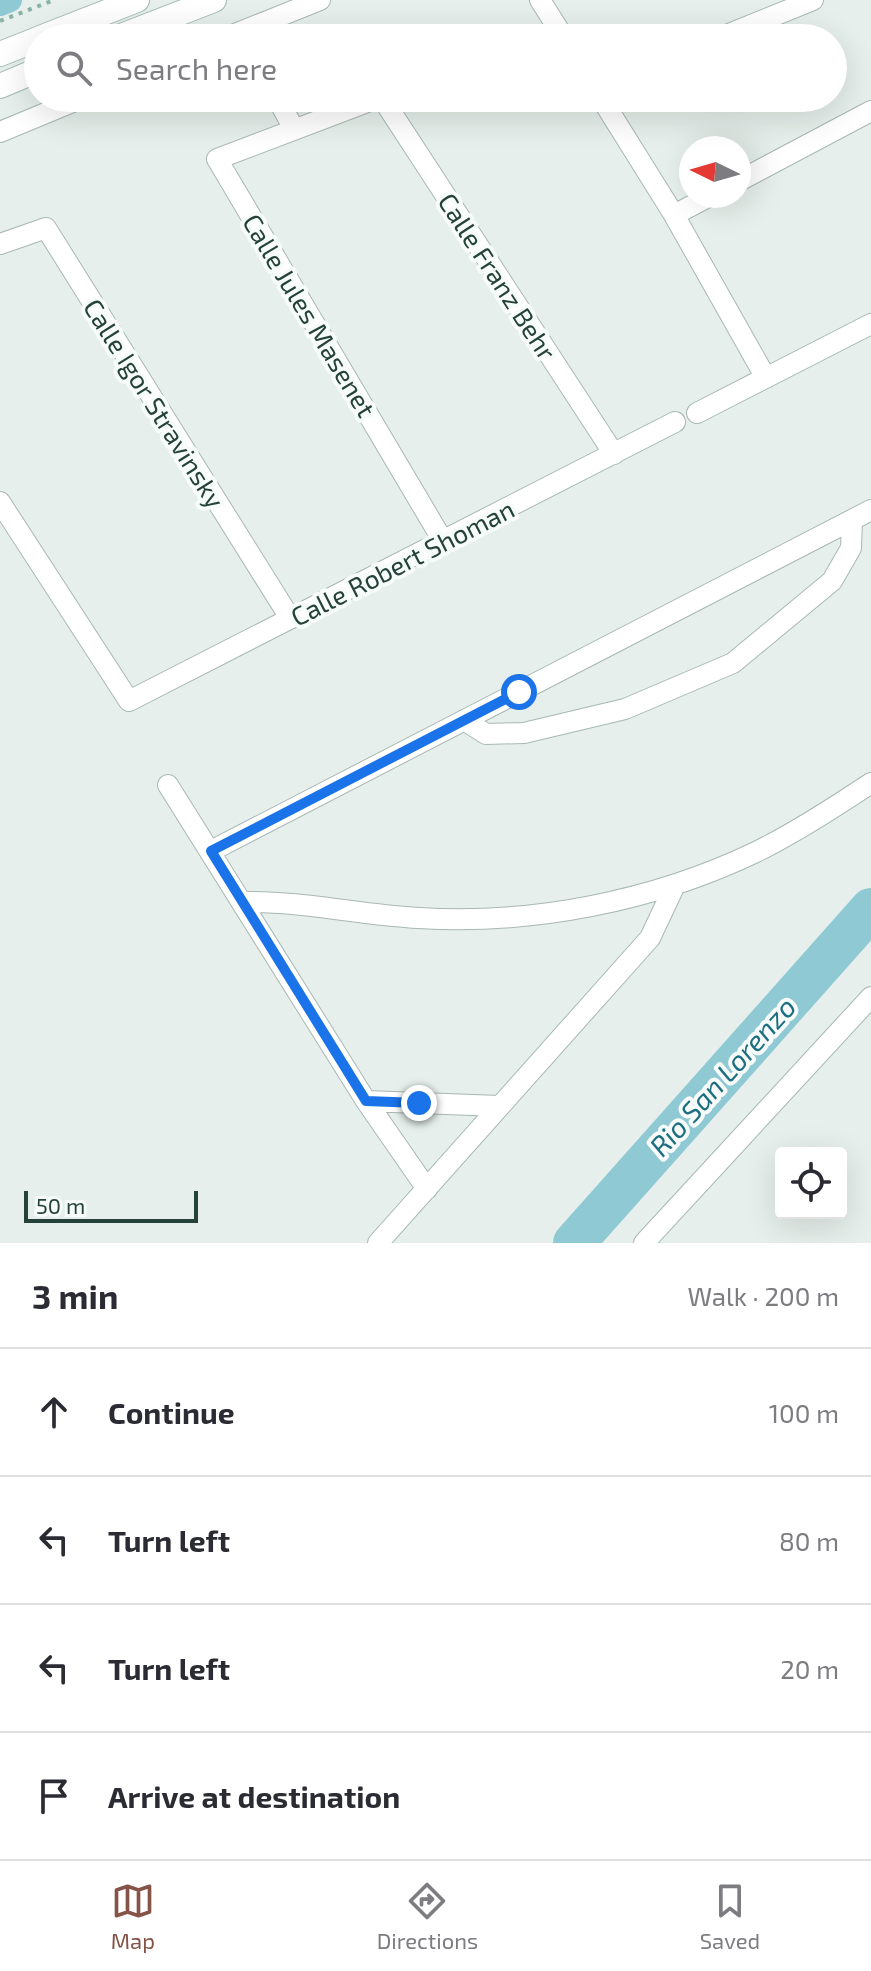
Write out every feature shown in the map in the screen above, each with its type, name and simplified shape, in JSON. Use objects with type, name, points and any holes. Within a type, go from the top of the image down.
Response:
[{"type":"main road","points":[[75,24],[137,0]]},
{"type":"main road","points":[[152,24],[214,0]]},
{"type":"main road","points":[[0,54],[24,44]]},
{"type":"main road","points":[[0,86],[24,76]]},
{"type":"street","points":[[265,24],[320,0]]},
{"type":"street","points":[[540,0],[555,24]]},
{"type":"street","points":[[754,24],[813,0]]},
{"type":"street","points":[[751,175],[871,111]]},
{"type":"street","points":[[0,132],[48,112]]},
{"type":"street","points":[[285,112],[294,129]]},
{"type":"street","name":"Calle Franz Behr","points":[[294,129],[341,112]]},
{"type":"street","name":"Calle Franz Behr","points":[[389,112],[614,454]]},
{"type":"street","points":[[610,112],[674,215],[766,378]]},
{"type":"street","name":"Calle Jules Masenet","points":[[294,129],[217,159],[443,541]]},
{"type":"street","points":[[674,215],[687,208]]},
{"type":"street","name":"Calle Igor Stravinsky","points":[[0,244],[46,228],[290,618]]},
{"type":"street","points":[[697,413],[871,324]]},
{"type":"street","name":"Calle Robert Shoman","points":[[0,502],[129,701],[675,422]]},
{"type":"street","points":[[464,720],[486,734],[524,733],[625,709],[733,663],[832,581],[866,513]]},
{"type":"street","points":[[211,851],[866,513]]},
{"type":"street","points":[[244,902],[289,901],[420,918],[534,916],[675,885],[758,852],[871,783]]},
{"type":"street","points":[[168,785],[366,1101],[427,1189]]},
{"type":"street","points":[[378,1243],[650,938],[675,885]]},
{"type":"street","points":[[644,1243],[871,997]]},
{"type":"street","points":[[366,1101],[499,1106]]},
{"type":"path","points":[[0,21],[54,0]]},
{"type":"waterway","points":[[0,4],[10,0]]},
{"type":"waterway","name":"Rio San Lorenzo","points":[[574,1243],[871,909]]},
{"type":"route","points":[[419,1103],[366,1101],[211,851],[519,692]]}]
